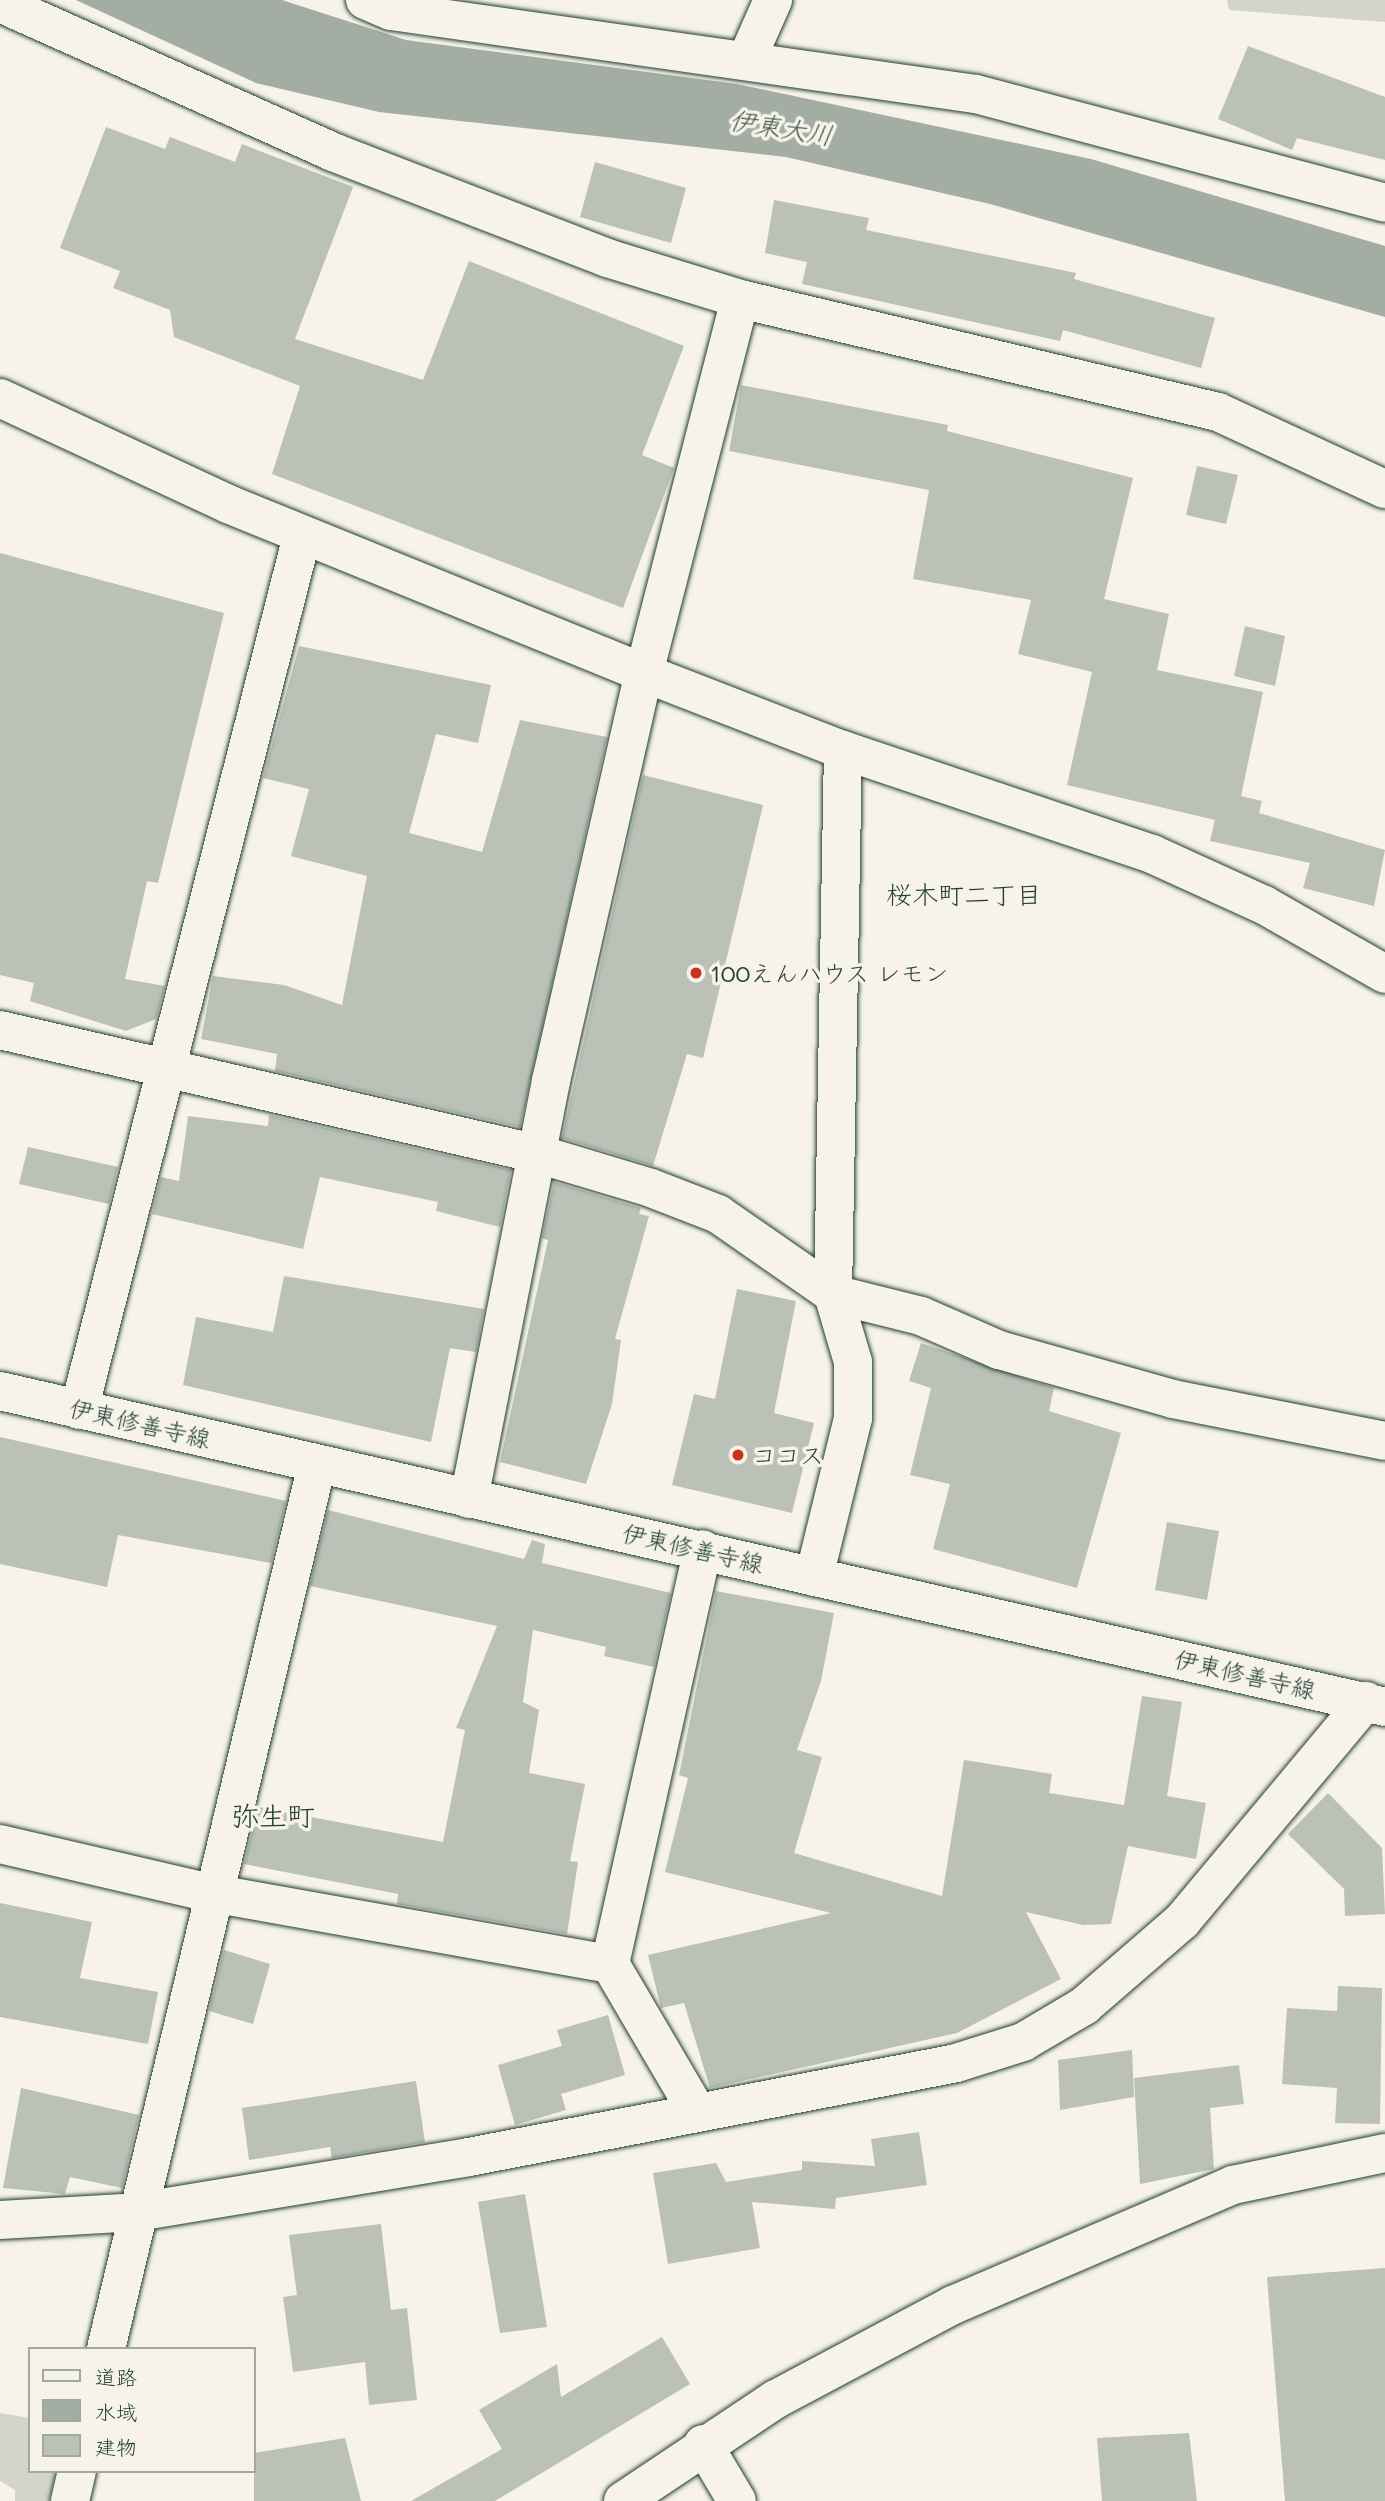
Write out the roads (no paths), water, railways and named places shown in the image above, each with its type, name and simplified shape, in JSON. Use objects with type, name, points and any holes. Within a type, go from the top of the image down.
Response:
[{"type":"street","points":[[365,0],[391,11],[976,94],[1385,203]]},
{"type":"street","points":[[746,61],[773,0]]},
{"type":"street","points":[[0,3],[470,207],[740,299],[1218,412],[1385,489]]},
{"type":"street","points":[[469,1499],[538,1154],[644,673],[740,299]]},
{"type":"street","points":[[0,398],[302,536],[644,673],[842,750],[1152,854],[1264,905],[1385,974]]},
{"type":"street","points":[[79,1410],[163,1069],[302,536]]},
{"type":"street","points":[[814,1577],[853,1418],[853,1362],[833,1294],[842,750]]},
{"type":"street","points":[[0,1030],[538,1154],[718,1214],[833,1294],[921,1316],[999,1350],[1172,1399],[1385,1441]]},
{"type":"street","name":"伊東修善寺線","points":[[0,1391],[1376,1704]]},
{"type":"street","points":[[106,2347],[211,1893],[317,1464]]},
{"type":"street","points":[[697,2112],[610,1964],[703,1549]]},
{"type":"street","points":[[0,2220],[136,2212],[956,2063],[1023,2042],[1084,2006],[1182,1921],[1376,1704]]},
{"type":"street","points":[[0,1844],[211,1893],[610,1964]]},
{"type":"street","points":[[623,2501],[703,2444],[953,2305],[1233,2185],[1385,2152]]},
{"type":"street","points":[[703,2444],[737,2501]]},
{"type":"street","points":[[70,2501],[77,2473]]},
{"type":"water","name":"伊東大川","points":[[76,0],[282,0],[406,40],[737,84],[1091,159],[1385,246],[1385,317],[990,204],[786,157],[379,112],[256,83]]},
{"type":"place","name":"100えんハウス レモン","points":[[696,973]]},
{"type":"place","name":"ココス","points":[[738,1455]]},
{"type":"district","name":"桜木町二丁目","points":[[964,895]]},
{"type":"district","name":"弥生町","points":[[273,1815]]}]
